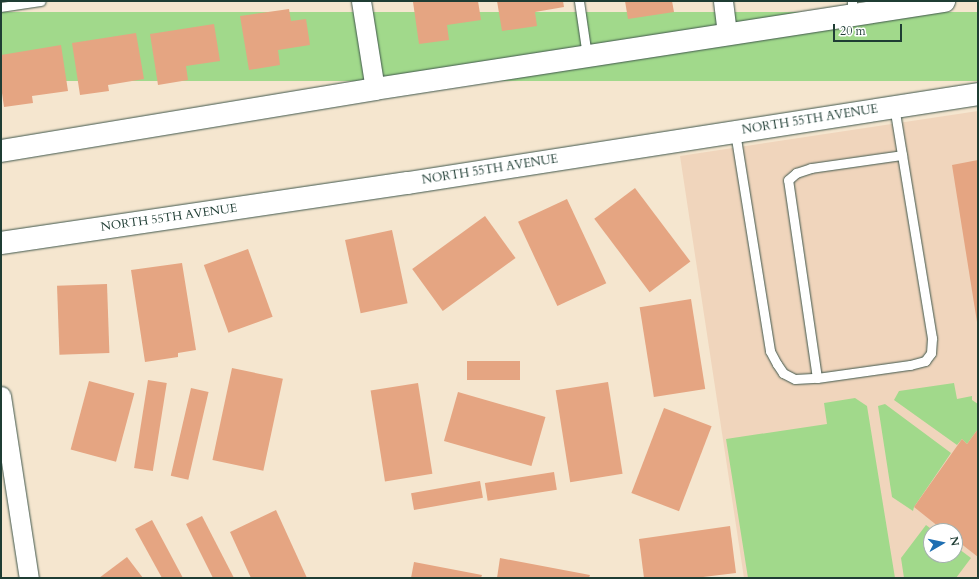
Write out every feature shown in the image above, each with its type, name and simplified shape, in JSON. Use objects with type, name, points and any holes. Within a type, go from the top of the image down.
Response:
[{"type":"street","points":[[361,1],[375,89]]},
{"type":"street","points":[[722,1],[727,35]]},
{"type":"street","points":[[1,151],[375,89],[727,35],[852,8],[944,1]]},
{"type":"street","name":"NORTH 55TH AVENUE","points":[[1,243],[408,183],[978,94]]},
{"type":"street","points":[[1,396],[29,578]]},
{"type":"lane","points":[[1,7],[41,1]]},
{"type":"lane","points":[[579,1],[588,56]]},
{"type":"lane","points":[[735,132],[770,351],[783,373],[795,379],[817,378],[910,365],[925,361],[931,353],[932,338],[894,107]]},
{"type":"lane","points":[[817,378],[788,180],[796,173],[811,168],[902,155]]},
{"type":"shaded area","points":[[978,111],[978,578],[744,578],[680,156]]},
{"type":"green space","points":[[1,12],[978,12],[978,81],[1,81]]},
{"type":"green space","points":[[954,383],[957,399],[972,396],[972,400],[978,404],[978,429],[967,444],[962,439],[957,445],[894,400],[899,391]]},
{"type":"green space","points":[[855,398],[867,406],[895,578],[748,578],[726,439],[827,424],[824,403]]},
{"type":"green space","points":[[885,404],[951,453],[914,507],[913,511],[892,497],[878,406]]},
{"type":"green space","points":[[923,529],[923,563],[963,563],[963,552],[971,558],[956,578],[904,578],[901,558]]},
{"type":"building","points":[[478,1],[481,20],[447,25],[449,40],[419,44],[413,2]]},
{"type":"building","points":[[497,1],[563,1],[564,7],[535,12],[537,26],[502,31]]},
{"type":"building","points":[[625,1],[672,1],[674,12],[628,19]]},
{"type":"building","points":[[289,9],[291,21],[306,19],[310,45],[278,50],[280,65],[249,70],[240,16]]},
{"type":"building","points":[[214,24],[220,61],[186,66],[188,80],[158,85],[150,34]]},
{"type":"building","points":[[136,33],[144,79],[108,85],[109,91],[80,95],[72,43]]},
{"type":"building","points":[[61,45],[68,91],[32,96],[33,103],[4,107],[1,86],[1,55]]},
{"type":"building","points":[[978,160],[978,322],[977,322],[952,165]]},
{"type":"building","points":[[635,188],[690,261],[650,292],[594,219]]},
{"type":"building","points":[[567,199],[606,283],[557,306],[518,222]]},
{"type":"building","points":[[485,216],[516,258],[443,311],[412,269]]},
{"type":"building","points":[[392,230],[408,303],[361,313],[345,240]]},
{"type":"building","points":[[248,249],[273,317],[228,333],[204,265]]},
{"type":"building","points":[[182,263],[196,350],[178,353],[178,357],[145,362],[131,270]]},
{"type":"building","points":[[107,284],[109,353],[59,355],[57,286]]},
{"type":"building","points":[[691,299],[705,389],[654,397],[640,307]]},
{"type":"building","points":[[467,361],[520,361],[520,380],[467,380]]},
{"type":"building","points":[[232,368],[283,379],[263,471],[212,460]]},
{"type":"building","points":[[148,380],[167,383],[153,471],[134,468]]},
{"type":"building","points":[[89,381],[134,393],[116,462],[71,450]]},
{"type":"building","points":[[608,382],[623,474],[570,482],[556,390]]},
{"type":"building","points":[[418,383],[432,474],[385,481],[371,391]]},
{"type":"building","points":[[191,388],[209,392],[188,480],[171,476]]},
{"type":"building","points":[[458,392],[545,417],[531,466],[444,441]]},
{"type":"building","points":[[664,408],[712,426],[679,511],[631,493]]},
{"type":"building","points":[[978,429],[978,557],[963,545],[963,523],[934,523],[914,507],[962,439],[967,444]]},
{"type":"building","points":[[554,472],[557,490],[488,501],[485,483]]},
{"type":"building","points":[[480,481],[483,498],[414,510],[411,493]]},
{"type":"building","points":[[276,510],[307,578],[251,578],[230,532]]},
{"type":"building","points":[[202,516],[234,578],[213,578],[186,524]]},
{"type":"building","points":[[152,520],[183,578],[162,578],[135,529]]},
{"type":"building","points":[[730,526],[736,573],[695,578],[644,578],[639,539]]},
{"type":"building","points":[[127,557],[143,578],[99,578]]},
{"type":"building","points":[[500,558],[590,575],[589,578],[497,578]]},
{"type":"building","points":[[414,562],[482,575],[481,578],[411,578]]}]
